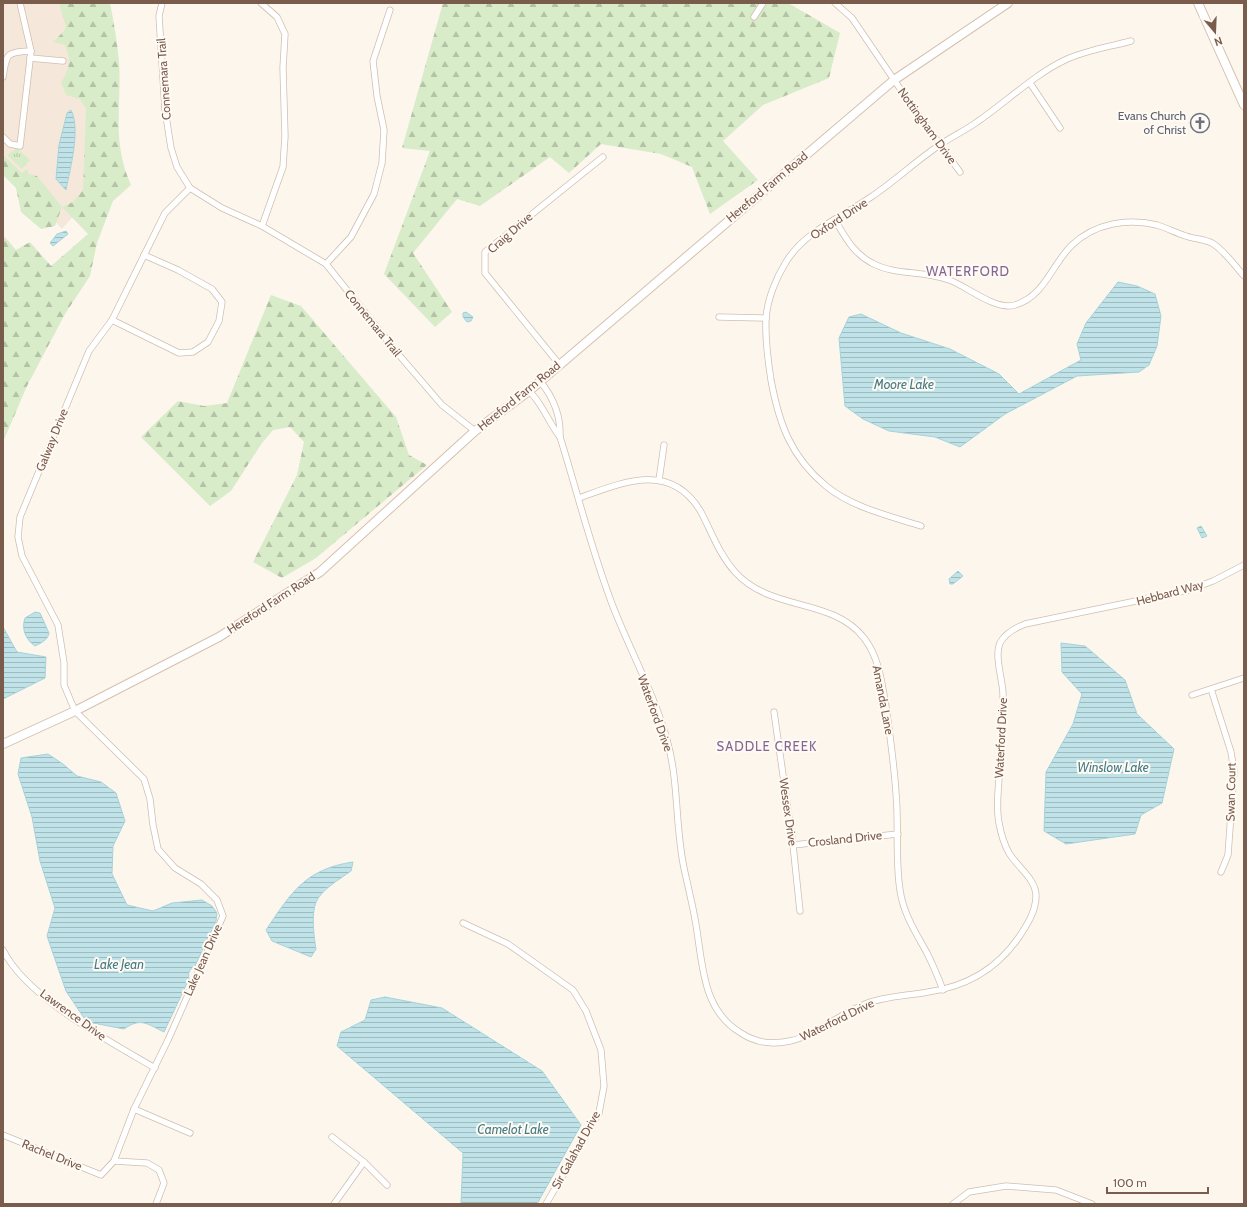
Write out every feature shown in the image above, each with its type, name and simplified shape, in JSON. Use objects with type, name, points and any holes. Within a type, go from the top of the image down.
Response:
[{"type":"street","points":[[3,137],[10,144],[20,146],[31,51],[20,3]]},
{"type":"street","name":"Connemara Trail","points":[[162,3],[159,16],[163,79],[171,148],[177,167],[190,188],[222,208],[262,226],[326,264],[399,355],[442,405],[475,432]]},
{"type":"street","points":[[261,3],[277,17],[284,34],[283,68],[285,136],[283,167],[262,226]]},
{"type":"street","points":[[754,17],[764,3]]},
{"type":"street","name":"Nottingham Drive","points":[[835,3],[852,18],[894,80],[960,172]]},
{"type":"street","name":"Hereford Farm Road","points":[[3,744],[75,711],[219,637],[320,572],[475,432],[529,391],[894,80],[1008,3]]},
{"type":"street","points":[[1198,3],[1244,105]]},
{"type":"street","points":[[326,264],[351,237],[374,194],[382,163],[384,130],[377,96],[373,61],[390,10]]},
{"type":"street","name":"Oxford Drive","points":[[921,526],[846,499],[828,488],[801,462],[783,430],[777,411],[768,362],[766,318],[769,299],[787,261],[800,245],[815,233],[870,198],[940,144],[977,122],[1064,60],[1080,54],[1131,41]]},
{"type":"street","points":[[3,76],[5,59],[9,54],[31,51]]},
{"type":"street","points":[[30,58],[63,61]]},
{"type":"street","points":[[1030,83],[1060,128]]},
{"type":"street","name":"Craig Drive","points":[[559,364],[485,273],[485,252],[603,157]]},
{"type":"street","name":"Galway Drive","points":[[75,711],[64,685],[64,662],[58,624],[22,556],[18,537],[20,518],[89,351],[112,320],[165,213],[190,188]]},
{"type":"street","points":[[835,220],[849,244],[872,263],[906,273],[947,279],[961,285],[990,302],[1003,305],[1014,306],[1037,292],[1064,254],[1083,237],[1096,230],[1124,222],[1138,222],[1159,226],[1187,237],[1212,244],[1244,276]]},
{"type":"street","points":[[112,320],[179,353],[193,352],[208,342],[219,321],[222,302],[212,289],[178,270],[144,255]]},
{"type":"street","points":[[719,317],[766,318]]},
{"type":"street","name":"Waterford Drive","points":[[540,381],[547,389],[558,414],[560,437]]},
{"type":"street","name":"Waterford Drive","points":[[529,391],[535,397],[560,437],[614,607],[667,739],[672,763],[682,858],[696,923],[708,995],[717,1013],[730,1027],[747,1037],[762,1042],[779,1044],[796,1040],[866,1003],[886,997],[943,990],[976,977],[993,966],[1010,950],[1033,913],[1036,900],[1035,889],[1010,854],[1003,840],[999,822],[997,804],[1003,693],[998,651],[1000,642],[1012,630],[1025,624],[1116,606]]},
{"type":"street","points":[[548,418],[558,414]]},
{"type":"street","points":[[659,480],[664,445]]},
{"type":"street","name":"Amanda Lane","points":[[579,498],[633,480],[659,480],[669,483],[691,498],[701,513],[716,546],[725,560],[750,585],[778,599],[823,610],[838,617],[864,637],[872,651],[883,689],[896,793],[900,891],[906,912],[943,990]]},
{"type":"street","name":"Hebbard Way","points":[[1116,606],[1189,590],[1213,581],[1244,565]]},
{"type":"street","points":[[1192,695],[1244,678]]},
{"type":"street","name":"Swan Court","points":[[1211,689],[1231,752],[1234,770],[1228,855],[1221,872]]},
{"type":"street","name":"Lake Jean Drive","points":[[75,711],[144,779],[150,799],[158,849],[175,868],[201,884],[217,900],[223,916],[134,1109],[114,1161],[101,1175]]},
{"type":"street","name":"Wessex Drive","points":[[774,712],[793,845],[800,912]]},
{"type":"street","name":"Crosland Drive","points":[[793,845],[898,834]]},
{"type":"street","name":"Sir Galahad Drive","points":[[463,924],[508,944],[573,990],[586,1012],[601,1050],[604,1086],[600,1113],[546,1204]]},
{"type":"street","name":"Lawrence Drive","points":[[3,950],[10,963],[45,997],[92,1031],[154,1068]]},
{"type":"street","points":[[134,1109],[190,1133]]},
{"type":"street","name":"Rachel Drive","points":[[3,1135],[101,1175]]},
{"type":"street","points":[[332,1137],[364,1162],[387,1185]]},
{"type":"street","points":[[114,1161],[147,1163],[159,1170],[164,1183],[156,1204]]},
{"type":"street","points":[[334,1204],[364,1162]]},
{"type":"street","points":[[953,1204],[969,1192],[1006,1186],[1056,1190],[1092,1204]]},
{"type":"shaded area","points":[[3,3],[82,3],[91,196],[62,229],[3,167]]},
{"type":"green space","points":[[59,3],[110,3],[119,61],[119,138],[125,169],[131,185],[113,201],[97,243],[90,276],[65,314],[27,386],[3,442],[3,235],[16,250],[30,242],[51,266],[88,234],[62,207],[73,202],[83,190],[86,109],[80,99],[66,95],[61,83],[68,69],[69,61],[65,45],[53,42],[66,27]]},
{"type":"green space","points":[[443,3],[788,3],[840,33],[829,78],[763,105],[723,141],[758,180],[710,214],[692,167],[661,154],[601,144],[569,173],[550,157],[480,206],[457,199],[413,253],[452,312],[435,327],[384,274],[430,151],[402,148]]},
{"type":"green space","points":[[17,148],[30,160],[22,169],[7,155]]},
{"type":"green space","points":[[3,155],[22,173],[27,169],[29,174],[37,176],[62,207],[55,226],[41,229],[21,212],[16,188],[3,175]]},
{"type":"green space","points":[[271,295],[301,306],[396,417],[409,455],[427,465],[316,558],[282,578],[253,562],[297,475],[304,442],[290,427],[273,430],[262,443],[231,491],[210,506],[141,437],[178,401],[204,406],[227,403]]},
{"type":"water","points":[[71,110],[74,118],[75,138],[66,190],[56,179],[59,145],[67,113]]},
{"type":"water","points":[[66,231],[68,234],[53,246],[50,243],[57,234]]},
{"type":"water","name":"Moore Lake","points":[[1118,282],[1137,286],[1155,294],[1161,316],[1157,346],[1149,365],[1139,372],[1077,376],[1005,414],[960,447],[935,437],[889,431],[863,419],[845,406],[839,338],[849,317],[861,314],[901,333],[950,349],[999,374],[1019,394],[1081,360],[1077,344],[1086,323]]},
{"type":"water","points":[[466,312],[473,317],[471,321],[467,322],[463,317],[463,313]]},
{"type":"water","points":[[1201,526],[1207,536],[1202,538],[1197,528]]},
{"type":"water","points":[[958,571],[963,576],[953,584],[950,584],[949,579]]},
{"type":"water","points":[[35,612],[40,613],[49,633],[46,639],[35,646],[29,641],[25,634],[24,622],[25,618]]},
{"type":"water","points":[[3,627],[17,652],[46,657],[45,678],[3,699]]},
{"type":"water","name":"Winslow Lake","points":[[1061,643],[1085,646],[1125,680],[1137,714],[1174,749],[1162,803],[1141,815],[1135,834],[1066,844],[1044,831],[1046,772],[1073,724],[1082,694],[1062,672]]},
{"type":"water","name":"Lake Jean","points":[[48,754],[77,776],[101,782],[116,793],[125,821],[113,846],[112,874],[127,905],[153,911],[172,903],[202,900],[212,906],[217,913],[216,921],[195,966],[189,971],[189,979],[164,1032],[144,1023],[135,1023],[124,1029],[93,1023],[84,1018],[66,991],[47,936],[55,908],[40,861],[32,817],[18,774],[21,758]]},
{"type":"water","points":[[353,862],[351,871],[322,893],[316,902],[313,919],[316,949],[311,957],[272,941],[266,930],[283,905],[301,885],[323,870],[337,865]]},
{"type":"water","name":"Camelot Lake","points":[[385,997],[442,1008],[542,1071],[581,1125],[537,1204],[461,1204],[463,1153],[337,1046],[341,1032],[365,1020],[371,1000]]},
{"type":"place","name":"Evans Church of Christ","points":[[1200,123]]},
{"type":"district","name":"WATERFORD","points":[[968,271]]},
{"type":"district","name":"SADDLE CREEK","points":[[767,746]]}]
